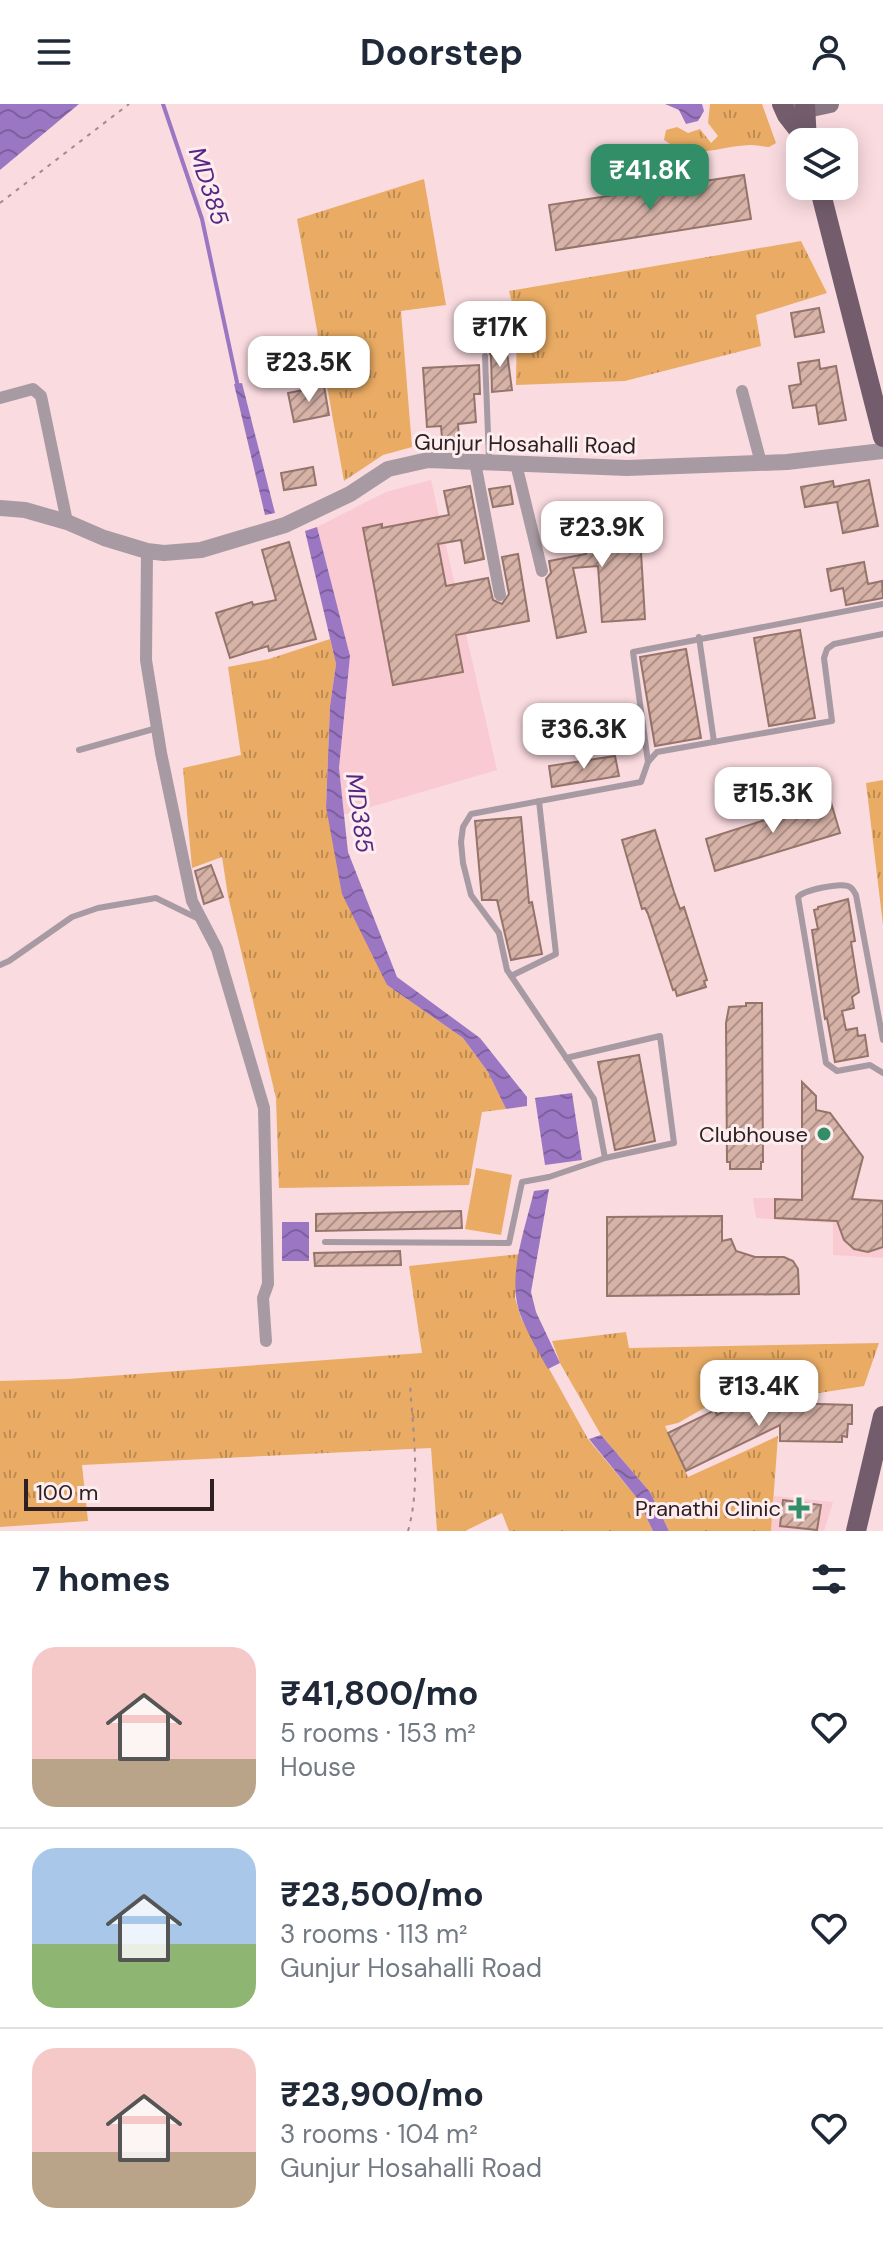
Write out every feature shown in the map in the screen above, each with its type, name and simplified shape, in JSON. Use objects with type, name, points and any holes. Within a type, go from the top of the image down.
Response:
[{"type":"main road","points":[[802,128],[795,108],[830,104]]},
{"type":"main road","points":[[823,200],[883,437]]},
{"type":"main road","points":[[856,1531],[883,1416]]},
{"type":"street","points":[[0,398],[33,389],[41,396],[67,522]]},
{"type":"street","points":[[742,391],[761,463]]},
{"type":"street","name":"Gunjur Hosahalli Road","points":[[0,508],[25,510],[67,522],[104,538],[164,553],[201,550],[285,525],[350,494],[388,469],[428,460],[627,468],[761,463],[883,451]]},
{"type":"street","points":[[482,462],[500,595]]},
{"type":"street","points":[[516,464],[542,571]]},
{"type":"street","points":[[147,551],[145,645],[157,728],[192,901],[217,949],[264,1108],[268,1284],[263,1298],[266,1341]]},
{"type":"lane","points":[[482,462],[485,356]]},
{"type":"lane","points":[[648,762],[633,652],[883,604]]},
{"type":"lane","points":[[605,1158],[594,1099],[507,970],[499,933],[471,895],[461,842],[463,827],[471,814],[641,782],[648,762],[657,752],[832,721],[824,658],[827,649],[834,644],[883,634]]},
{"type":"lane","points":[[699,637],[714,742]]},
{"type":"lane","points":[[79,750],[157,728]]},
{"type":"lane","points":[[511,976],[556,954],[539,801]]},
{"type":"lane","points":[[883,1040],[856,895],[852,888],[844,885],[803,891],[798,897],[826,1063],[837,1071],[870,1065],[883,1073]]},
{"type":"lane","points":[[0,965],[72,917],[98,908],[156,898],[201,920]]},
{"type":"lane","points":[[325,1242],[509,1243],[522,1182],[549,1177],[605,1158],[674,1143],[660,1036],[566,1058]]},
{"type":"path","points":[[0,203],[129,104]]},
{"type":"path","points":[[408,1531],[412,1517],[415,1468],[410,1384]]},
{"type":"shaded area","points":[[431,480],[497,770],[343,815],[339,768],[350,656],[317,527],[386,492]]},
{"type":"shaded area","points":[[753,1198],[883,1199],[883,1258],[833,1255],[833,1223],[756,1218]]},
{"type":"shaded area","points":[[774,1496],[833,1502],[824,1531],[771,1531]]},
{"type":"green space","points":[[710,104],[762,104],[776,143],[769,147],[751,145],[696,152],[675,147],[664,140],[666,130],[677,127],[688,133],[700,129],[711,143],[718,136],[708,123]]},
{"type":"green space","points":[[424,179],[446,305],[401,311],[412,447],[383,455],[344,481],[297,219]]},
{"type":"green space","points":[[801,241],[827,293],[756,315],[761,346],[625,381],[516,385],[517,321],[509,291]]},
{"type":"green space","points":[[330,639],[336,664],[330,706],[326,807],[387,985],[463,1038],[488,1072],[506,1109],[482,1112],[469,1185],[279,1188],[276,1098],[228,896],[222,857],[192,868],[183,768],[241,755],[228,667],[269,659]]},
{"type":"green space","points":[[883,780],[883,925],[866,783]]},
{"type":"green space","points":[[476,1168],[512,1175],[501,1235],[465,1229]]},
{"type":"green space","points":[[520,1254],[515,1298],[521,1318],[588,1439],[637,1498],[653,1531],[509,1531],[502,1513],[465,1531],[437,1531],[431,1448],[82,1465],[88,1521],[0,1527],[0,1381],[68,1379],[422,1353],[409,1266]]},
{"type":"green space","points":[[626,1332],[629,1348],[879,1343],[864,1386],[806,1395],[758,1393],[706,1407],[678,1423],[665,1426],[688,1477],[778,1436],[771,1531],[669,1531],[650,1492],[601,1435],[560,1363],[552,1341]]},
{"type":"water","points":[[0,104],[79,104],[0,170]]},
{"type":"water","points":[[665,104],[702,104],[704,111],[698,121],[686,124],[679,110]]},
{"type":"water","points":[[242,383],[275,513],[265,515],[234,384]]},
{"type":"water","points":[[317,527],[350,656],[339,768],[348,852],[397,977],[480,1038],[527,1097],[527,1106],[506,1109],[488,1072],[463,1038],[387,985],[342,894],[326,807],[330,706],[336,664],[305,531]]},
{"type":"water","points":[[572,1093],[582,1160],[545,1165],[535,1098]]},
{"type":"water","points":[[549,1189],[531,1292],[536,1312],[560,1363],[548,1369],[522,1319],[515,1288],[518,1255],[534,1191]]},
{"type":"water","points":[[282,1222],[309,1222],[309,1261],[282,1261]]},
{"type":"water","points":[[601,1435],[650,1492],[669,1531],[653,1531],[637,1498],[589,1439]]},
{"type":"building","points":[[744,175],[751,219],[556,250],[549,205]]},
{"type":"building","points":[[819,308],[824,332],[795,337],[791,313]]},
{"type":"building","points":[[506,345],[512,390],[492,392],[491,356],[487,347]]},
{"type":"building","points":[[819,360],[820,369],[836,366],[846,420],[819,424],[816,405],[793,408],[789,386],[801,384],[798,363]]},
{"type":"building","points":[[479,365],[480,394],[474,394],[476,422],[458,424],[459,437],[442,438],[441,426],[427,427],[423,368]]},
{"type":"building","points":[[324,386],[329,415],[294,422],[288,393]]},
{"type":"building","points":[[313,467],[316,485],[284,490],[281,473]]},
{"type":"building","points":[[869,480],[878,526],[843,533],[837,502],[805,507],[801,487],[833,481],[834,487]]},
{"type":"building","points":[[470,486],[484,559],[465,563],[461,540],[438,544],[446,586],[488,578],[493,600],[502,604],[509,594],[502,557],[518,554],[529,621],[456,635],[463,672],[393,685],[363,528],[382,524],[382,528],[449,515],[444,491]]},
{"type":"building","points":[[510,486],[513,504],[493,507],[489,489]]},
{"type":"building","points":[[638,502],[645,619],[602,622],[598,566],[573,568],[586,632],[557,638],[546,579],[551,573],[549,561],[586,554],[584,505]]},
{"type":"building","points":[[289,542],[316,639],[269,651],[268,646],[230,658],[216,613],[252,602],[253,605],[276,600],[262,550]]},
{"type":"building","points":[[864,562],[868,584],[882,581],[883,598],[846,605],[843,588],[831,591],[827,569]]},
{"type":"building","points":[[800,630],[815,718],[769,726],[754,638]]},
{"type":"building","points":[[686,649],[701,738],[655,746],[640,657]]},
{"type":"building","points":[[615,756],[619,776],[552,787],[549,766]]},
{"type":"building","points":[[830,799],[840,833],[715,871],[706,839]]},
{"type":"building","points":[[521,817],[529,903],[532,902],[542,954],[511,960],[497,900],[482,900],[475,821]]},
{"type":"building","points":[[655,830],[707,980],[704,981],[706,987],[677,996],[648,914],[645,908],[642,909],[622,840]]},
{"type":"building","points":[[211,865],[223,897],[204,904],[195,871]]},
{"type":"building","points":[[848,899],[859,992],[852,997],[854,1008],[842,1011],[846,1030],[857,1028],[858,1036],[865,1035],[868,1056],[835,1062],[825,1019],[812,930],[818,929],[814,910]]},
{"type":"building","points":[[746,1003],[762,1003],[763,1162],[761,1169],[730,1169],[730,1162],[727,1162],[726,1023],[729,1007],[746,1006]]},
{"type":"building","points":[[639,1055],[655,1141],[615,1150],[598,1062]]},
{"type":"building","points":[[802,1082],[816,1096],[816,1110],[830,1113],[863,1157],[852,1199],[883,1201],[883,1247],[868,1252],[854,1249],[844,1240],[837,1221],[775,1218],[775,1199],[802,1200]]},
{"type":"building","points":[[461,1211],[462,1228],[316,1231],[316,1214]]},
{"type":"building","points":[[722,1216],[722,1241],[731,1239],[736,1251],[755,1257],[784,1257],[793,1261],[798,1269],[799,1294],[607,1296],[607,1217]]},
{"type":"building","points":[[400,1251],[401,1265],[315,1266],[314,1253]]},
{"type":"building","points":[[752,1402],[852,1405],[852,1424],[848,1424],[847,1437],[842,1436],[842,1442],[780,1441],[780,1425],[686,1471],[668,1433],[715,1410],[717,1415],[729,1409],[732,1412]]},
{"type":"building","points":[[783,1500],[821,1505],[817,1530],[780,1526]]},
{"type":"waterway","name":"MD385","points":[[163,104],[202,219],[238,387]]},
{"type":"place","name":"Clubhouse","points":[[824,1134]]},
{"type":"place","name":"Pranathi Clinic","points":[[799,1508]]}]
